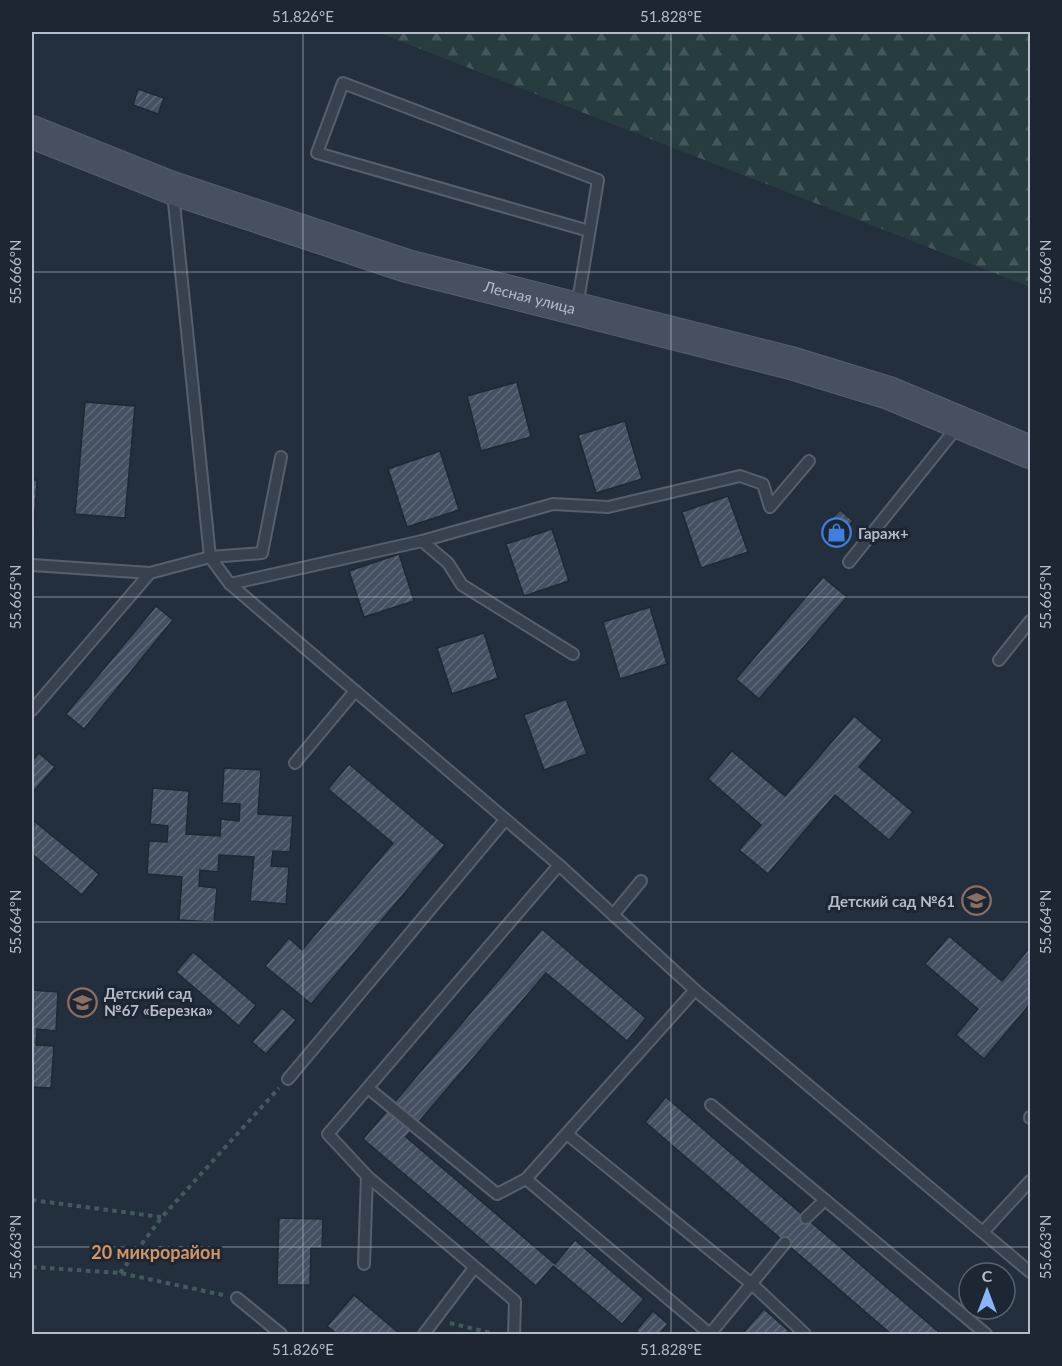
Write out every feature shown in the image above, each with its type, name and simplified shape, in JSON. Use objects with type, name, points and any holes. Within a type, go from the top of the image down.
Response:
[{"type":"main road","name":"Лесная улица","points":[[32,132],[172,188],[407,266],[791,363],[889,393],[1030,452]]},
{"type":"lane","points":[[576,309],[598,180],[343,83],[317,153],[589,231]]},
{"type":"lane","points":[[172,188],[210,557],[230,584],[559,865],[695,990],[1030,1272]]},
{"type":"lane","points":[[849,562],[962,422]]},
{"type":"lane","points":[[32,565],[150,573],[210,557],[262,553],[281,458]]},
{"type":"lane","points":[[230,584],[422,541],[553,504],[608,507],[740,476],[763,484],[770,507],[809,461]]},
{"type":"lane","points":[[422,541],[448,563],[462,585],[573,654]]},
{"type":"lane","points":[[32,710],[150,573]]},
{"type":"lane","points":[[999,660],[1030,621]]},
{"type":"lane","points":[[295,763],[355,691]]},
{"type":"lane","points":[[288,1078],[505,820]]},
{"type":"lane","points":[[514,1335],[515,1301],[367,1176],[328,1134],[559,865]]},
{"type":"lane","points":[[613,915],[641,880]]},
{"type":"lane","points":[[368,1088],[497,1194],[526,1179],[695,990]]},
{"type":"lane","points":[[711,1105],[986,1335]]},
{"type":"lane","points":[[567,1134],[753,1285],[805,1335]]},
{"type":"lane","points":[[364,1264],[367,1176]]},
{"type":"lane","points":[[526,1179],[710,1334],[753,1285],[785,1243]]},
{"type":"lane","points":[[983,1232],[1030,1181]]},
{"type":"lane","points":[[806,1218],[825,1200]]},
{"type":"lane","points":[[424,1335],[474,1268]]},
{"type":"lane","points":[[237,1298],[280,1335]]},
{"type":"path","points":[[120,1273],[162,1217],[288,1078]]},
{"type":"path","points":[[32,1200],[162,1217]]},
{"type":"path","points":[[32,1267],[120,1273],[237,1298]]},
{"type":"path","points":[[432,1322],[454,1323],[495,1335]]},
{"type":"green space","points":[[377,32],[1030,32],[1030,287]]},
{"type":"building","points":[[138,89],[164,98],[158,114],[133,105]]},
{"type":"building","points":[[517,382],[531,437],[481,451],[467,396]]},
{"type":"building","points":[[85,402],[135,406],[125,518],[75,514]]},
{"type":"building","points":[[625,421],[642,479],[596,493],[578,435]]},
{"type":"building","points":[[440,451],[459,510],[407,527],[388,469]]},
{"type":"building","points":[[32,480],[37,480],[34,529],[32,529]]},
{"type":"building","points":[[728,496],[748,552],[701,568],[682,512]]},
{"type":"building","points":[[840,510],[853,521],[838,537],[825,526]]},
{"type":"building","points":[[552,529],[569,581],[524,596],[506,544]]},
{"type":"building","points":[[399,554],[414,601],[364,617],[349,571]]},
{"type":"building","points":[[823,577],[847,597],[759,699],[736,679]]},
{"type":"building","points":[[156,606],[173,620],[84,729],[66,714]]},
{"type":"building","points":[[650,607],[667,664],[620,679],[603,622]]},
{"type":"building","points":[[484,633],[498,678],[452,694],[437,648]]},
{"type":"building","points":[[566,699],[587,754],[544,770],[524,715]]},
{"type":"building","points":[[854,716],[882,740],[859,767],[913,812],[889,840],[835,795],[768,874],[739,850],[761,825],[708,779],[732,751],[785,796]]},
{"type":"building","points":[[39,753],[55,767],[32,793],[32,761]]},
{"type":"building","points":[[349,764],[445,845],[311,1004],[265,966],[289,938],[302,950],[393,843],[328,789]]},
{"type":"building","points":[[224,768],[261,770],[258,814],[293,816],[290,852],[273,851],[271,866],[289,867],[286,904],[250,901],[254,857],[219,855],[218,872],[200,870],[199,886],[217,888],[214,922],[179,920],[182,877],[147,874],[149,841],[167,842],[168,826],[150,824],[153,788],[189,791],[186,834],[220,836],[221,819],[239,821],[240,804],[222,803]]},
{"type":"building","points":[[34,821],[99,874],[82,895],[32,854]]},
{"type":"building","points":[[542,929],[646,1018],[627,1041],[546,973],[406,1137],[555,1264],[575,1240],[644,1299],[622,1324],[553,1266],[536,1286],[363,1139]]},
{"type":"building","points":[[949,936],[1002,981],[1030,947],[1030,1004],[984,1059],[956,1035],[978,1009],[925,964]]},
{"type":"building","points":[[193,952],[256,1005],[239,1026],[176,972]]},
{"type":"building","points":[[32,990],[58,992],[56,1031],[37,1029],[36,1045],[54,1046],[51,1088],[32,1087]]},
{"type":"building","points":[[282,1008],[296,1020],[266,1054],[252,1042]]},
{"type":"building","points":[[666,1097],[941,1334],[891,1334],[645,1122]]},
{"type":"building","points":[[279,1218],[323,1219],[322,1248],[311,1248],[310,1285],[277,1285]]},
{"type":"building","points":[[354,1295],[400,1334],[337,1334],[327,1326]]},
{"type":"building","points":[[764,1309],[789,1331],[786,1334],[742,1334]]},
{"type":"building","points":[[653,1311],[668,1324],[659,1334],[641,1334],[636,1331]]},
{"type":"place","name":"Гараж+","points":[[837,533]]},
{"type":"place","name":"Детский сад №61","points":[[976,901]]},
{"type":"place","name":"Детский сад №67 «Березка»","points":[[83,1002]]},
{"type":"district","name":"20 микрорайон","points":[[156,1252]]}]
